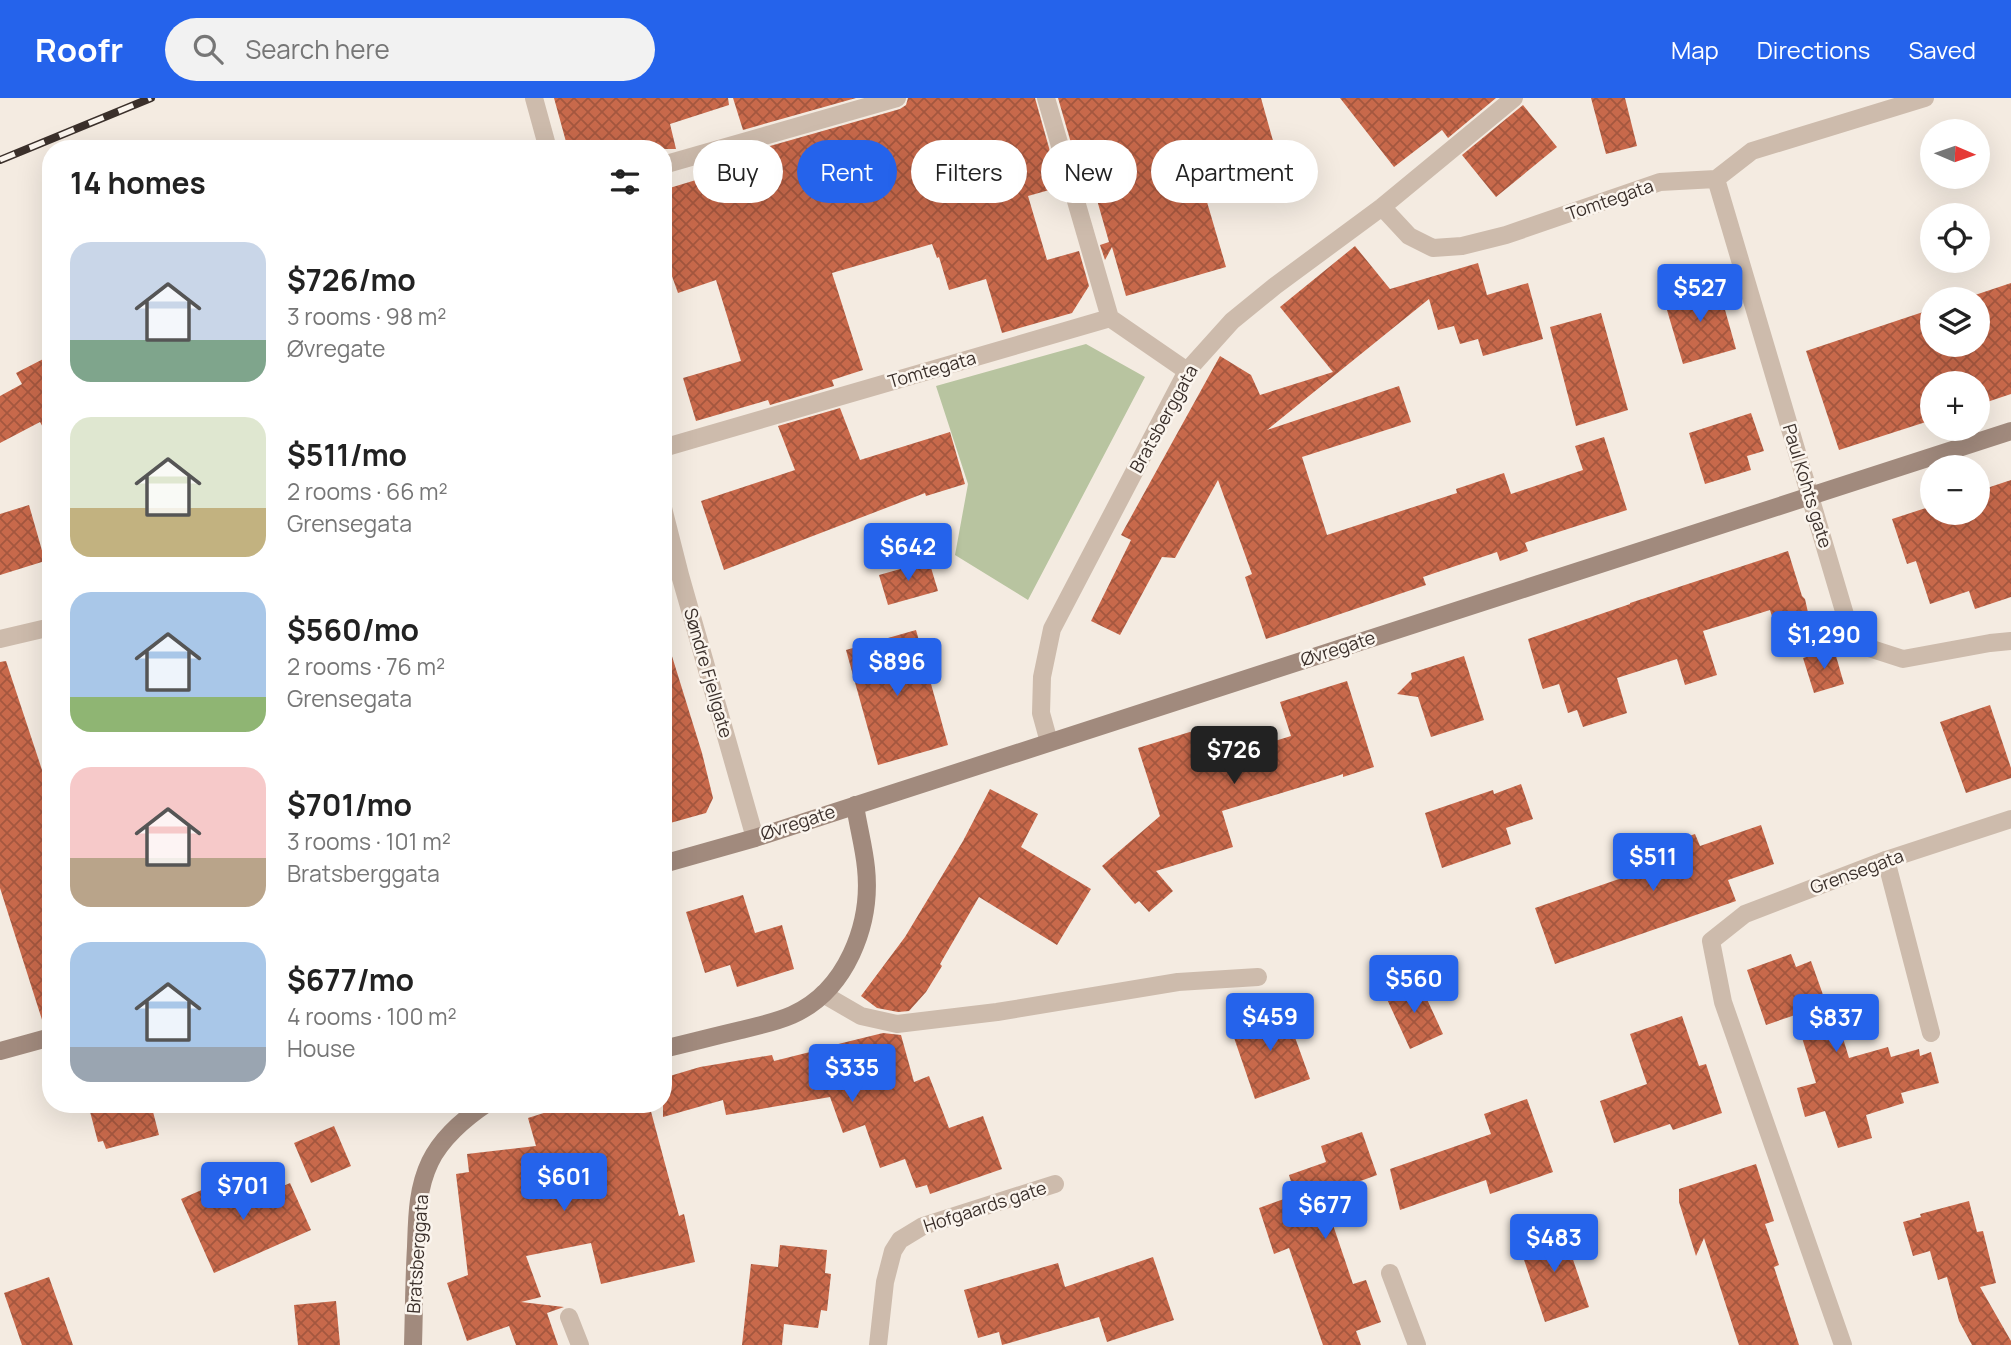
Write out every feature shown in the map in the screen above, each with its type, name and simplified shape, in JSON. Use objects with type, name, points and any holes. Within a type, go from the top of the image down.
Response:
[{"type":"street","points":[[534,98],[546,140]]},
{"type":"street","points":[[672,162],[897,98]]},
{"type":"street","points":[[1046,98],[1110,318],[1187,371]]},
{"type":"street","name":"Bratsberggata","points":[[1049,742],[1041,713],[1042,677],[1052,629],[1187,371],[1232,321],[1382,207],[1514,98]]},
{"type":"street","points":[[1716,179],[1752,151],[1925,98]]},
{"type":"street","name":"Tomtegata","points":[[1382,207],[1409,236],[1433,248],[1452,247],[1506,235],[1660,182],[1716,179]]},
{"type":"street","name":"Paul Kohts gate","points":[[1716,179],[1849,628],[1872,649],[1903,659],[2011,641]]},
{"type":"street","name":"Tomtegata","points":[[672,445],[1110,318]]},
{"type":"street","name":"Øvregate","points":[[672,861],[755,838],[2011,432]]},
{"type":"street","name":"Søndre Fjellgate","points":[[672,580],[755,838]]},
{"type":"street","points":[[0,639],[42,629]]},
{"type":"street","points":[[672,1047],[791,1016],[823,994],[838,977],[852,955],[866,899],[866,869],[855,805]]},
{"type":"street","name":"Grensegata","points":[[1843,1345],[1723,1002],[1711,941],[1745,914],[1886,860],[2011,819]]},
{"type":"street","points":[[1886,860],[1931,1033]]},
{"type":"street","points":[[823,994],[861,1016],[897,1024],[997,1012],[1178,982],[1258,977]]},
{"type":"street","points":[[0,1051],[42,1039]]},
{"type":"street","name":"Bratsberggata","points":[[412,1345],[418,1203],[423,1180],[430,1160],[443,1142],[475,1113]]},
{"type":"street","name":"Hofgaards gate","points":[[878,1345],[885,1282],[893,1251],[900,1240],[923,1226],[1055,1184]]},
{"type":"street","points":[[1390,1273],[1416,1345]]},
{"type":"street","points":[[569,1317],[580,1345]]},
{"type":"green space","points":[[1086,344],[1145,377],[1028,600],[955,555],[968,484],[936,386]]},
{"type":"building","points":[[554,98],[728,98],[729,105],[670,124],[676,149],[672,149],[672,140],[566,140]]},
{"type":"building","points":[[733,98],[856,98],[743,130]]},
{"type":"building","points":[[908,98],[1035,98],[1047,140],[1041,140],[1041,192],[1028,196],[1047,260],[1079,251],[1089,286],[1072,313],[1002,333],[986,279],[949,290],[932,244],[832,273],[863,370],[832,380],[834,386],[770,405],[768,400],[696,421],[683,378],[741,361],[716,280],[678,293],[672,276],[672,187],[693,181],[693,203],[783,203],[783,142],[906,105]]},
{"type":"building","points":[[1058,98],[1261,98],[1273,140],[1151,140],[1151,203],[1207,203],[1226,267],[1126,296],[1112,247],[1105,260],[1100,245],[1109,242],[1098,203],[1137,203],[1137,140],[1070,140]]},
{"type":"building","points":[[1340,98],[1496,98],[1448,138],[1442,130],[1394,167]]},
{"type":"building","points":[[1591,98],[1625,98],[1637,146],[1606,154]]},
{"type":"building","points":[[1523,105],[1557,147],[1496,197],[1462,155]]},
{"type":"building","points":[[1355,246],[1390,289],[1478,263],[1487,295],[1528,283],[1543,339],[1483,356],[1478,339],[1460,344],[1454,326],[1438,330],[1429,299],[1267,430],[1399,386],[1411,422],[1302,457],[1327,535],[1457,493],[1456,489],[1504,473],[1511,494],[1583,470],[1575,446],[1604,437],[1627,510],[1527,542],[1528,551],[1500,561],[1497,552],[1423,577],[1426,585],[1266,639],[1245,577],[1252,574],[1218,480],[1175,558],[1162,557],[1120,635],[1091,621],[1131,540],[1121,535],[1220,356],[1251,375],[1260,395],[1333,372],[1280,307]]},
{"type":"building","points":[[2011,283],[2011,394],[1990,401],[1990,371],[1920,371],[1920,424],[1839,450],[1806,351],[1920,313],[1920,357],[1990,357],[1990,290]]},
{"type":"building","points":[[1718,285],[1736,349],[1683,364],[1664,300]]},
{"type":"building","points":[[1601,313],[1628,410],[1576,426],[1550,327]]},
{"type":"building","points":[[42,360],[42,426],[40,422],[0,443],[0,396],[22,384],[16,373]]},
{"type":"building","points":[[840,408],[860,460],[950,432],[965,484],[926,496],[925,493],[724,570],[701,501],[795,470],[778,426]]},
{"type":"building","points":[[1751,413],[1764,451],[1747,456],[1751,470],[1705,484],[1689,433]]},
{"type":"building","points":[[2011,480],[2011,597],[1975,609],[1969,591],[1930,604],[1916,561],[1907,564],[1892,519],[1920,510],[1920,525],[1990,525],[1990,487]]},
{"type":"building","points":[[29,505],[42,550],[42,562],[0,575],[0,514]]},
{"type":"building","points":[[1788,551],[1805,599],[1811,626],[1782,636],[1770,610],[1703,631],[1717,675],[1685,685],[1677,659],[1617,678],[1627,713],[1583,727],[1577,710],[1568,713],[1559,684],[1543,689],[1528,639]]},
{"type":"building","points":[[929,561],[938,591],[888,605],[879,575]]},
{"type":"building","points":[[916,630],[948,745],[878,765],[846,650]]},
{"type":"building","points":[[1834,649],[1844,684],[1814,693],[1803,658]]},
{"type":"building","points":[[672,656],[713,798],[706,813],[672,822]]},
{"type":"building","points":[[1464,656],[1484,720],[1431,737],[1418,697],[1397,694],[1412,679],[1411,673]]},
{"type":"building","points":[[6,661],[42,770],[42,1020],[0,888],[0,662]]},
{"type":"building","points":[[1347,681],[1374,767],[1222,811],[1233,847],[1156,871],[1173,891],[1149,912],[1139,901],[1135,904],[1102,866],[1160,816],[1138,748],[1193,731],[1202,764],[1291,736],[1280,702]]},
{"type":"building","points":[[1990,705],[2011,768],[2011,778],[1966,793],[1940,722]]},
{"type":"building","points":[[1521,784],[1533,819],[1506,828],[1511,844],[1442,868],[1425,813],[1493,790],[1494,794]]},
{"type":"building","points":[[990,789],[1038,814],[1021,847],[1091,889],[1057,945],[979,897],[940,964],[942,966],[926,992],[909,1011],[877,1008],[861,996],[905,937],[963,841]]},
{"type":"building","points":[[1761,825],[1774,864],[1728,880],[1736,901],[1555,964],[1535,908],[1648,869],[1642,852],[1695,834],[1700,846]]},
{"type":"building","points":[[743,895],[755,933],[782,925],[794,969],[737,987],[730,965],[705,973],[686,912]]},
{"type":"building","points":[[1791,954],[1796,967],[1811,961],[1838,1037],[1842,1035],[1849,1058],[1888,1047],[1891,1057],[1919,1049],[1920,1056],[1931,1052],[1939,1083],[1901,1093],[1904,1103],[1866,1115],[1872,1138],[1838,1148],[1825,1111],[1805,1117],[1797,1088],[1816,1083],[1795,1015],[1766,1025],[1747,970]]},
{"type":"building","points":[[1419,982],[1443,1034],[1410,1049],[1386,997]]},
{"type":"building","points":[[1284,1007],[1310,1079],[1255,1099],[1230,1026]]},
{"type":"building","points":[[1682,1016],[1699,1066],[1706,1064],[1722,1113],[1673,1130],[1670,1124],[1614,1143],[1600,1101],[1647,1084],[1630,1034]]},
{"type":"building","points":[[883,1033],[901,1035],[914,1082],[929,1076],[949,1128],[983,1116],[1002,1169],[930,1194],[927,1185],[916,1188],[905,1159],[880,1168],[865,1125],[843,1133],[830,1097],[726,1115],[723,1100],[663,1117],[663,1113],[672,1113],[672,1075],[700,1067],[772,1055],[774,1061],[818,1050],[819,1053],[822,1048]]},
{"type":"building","points":[[1527,1099],[1553,1172],[1490,1194],[1486,1180],[1400,1210],[1390,1169],[1491,1134],[1484,1114]]},
{"type":"building","points":[[90,1113],[153,1113],[159,1135],[106,1149],[103,1141],[98,1142]]},
{"type":"building","points":[[544,1113],[651,1113],[679,1216],[684,1214],[695,1262],[601,1284],[591,1243],[526,1256],[541,1297],[521,1302],[564,1307],[547,1313],[558,1345],[516,1345],[509,1326],[467,1341],[447,1283],[468,1275],[456,1174],[469,1172],[467,1154],[536,1146],[528,1118]]},
{"type":"building","points":[[334,1126],[351,1166],[311,1183],[294,1143]]},
{"type":"building","points":[[1362,1132],[1377,1175],[1327,1193],[1336,1220],[1332,1222],[1353,1284],[1366,1280],[1381,1322],[1356,1331],[1361,1345],[1323,1345],[1289,1248],[1274,1254],[1259,1208],[1295,1195],[1289,1175],[1326,1162],[1321,1146]]},
{"type":"building","points":[[1756,1164],[1774,1221],[1765,1224],[1779,1265],[1774,1267],[1799,1345],[1739,1345],[1704,1238],[1696,1256],[1679,1202],[1679,1189]]},
{"type":"building","points":[[229,1178],[241,1205],[290,1183],[311,1230],[214,1273],[181,1199]]},
{"type":"building","points":[[1969,1201],[1977,1232],[1983,1231],[1996,1283],[1980,1287],[2011,1345],[1972,1345],[1959,1321],[1947,1277],[1938,1280],[1930,1251],[1913,1256],[1903,1222],[1921,1217],[1920,1214]]},
{"type":"building","points":[[1562,1227],[1589,1307],[1545,1322],[1518,1242]]},
{"type":"building","points":[[780,1245],[827,1250],[825,1273],[831,1274],[827,1311],[821,1310],[818,1328],[784,1324],[782,1345],[742,1345],[751,1264],[778,1267]]},
{"type":"building","points":[[1153,1257],[1174,1320],[1107,1342],[1099,1317],[1002,1345],[999,1332],[978,1338],[964,1290],[1058,1263],[1065,1287]]},
{"type":"building","points":[[49,1277],[73,1345],[22,1345],[4,1293]]},
{"type":"building","points":[[336,1301],[340,1345],[298,1345],[294,1305]]},
{"type":"railway","points":[[49,140],[151,98]]},
{"type":"railway","points":[[0,160],[42,143]]}]
